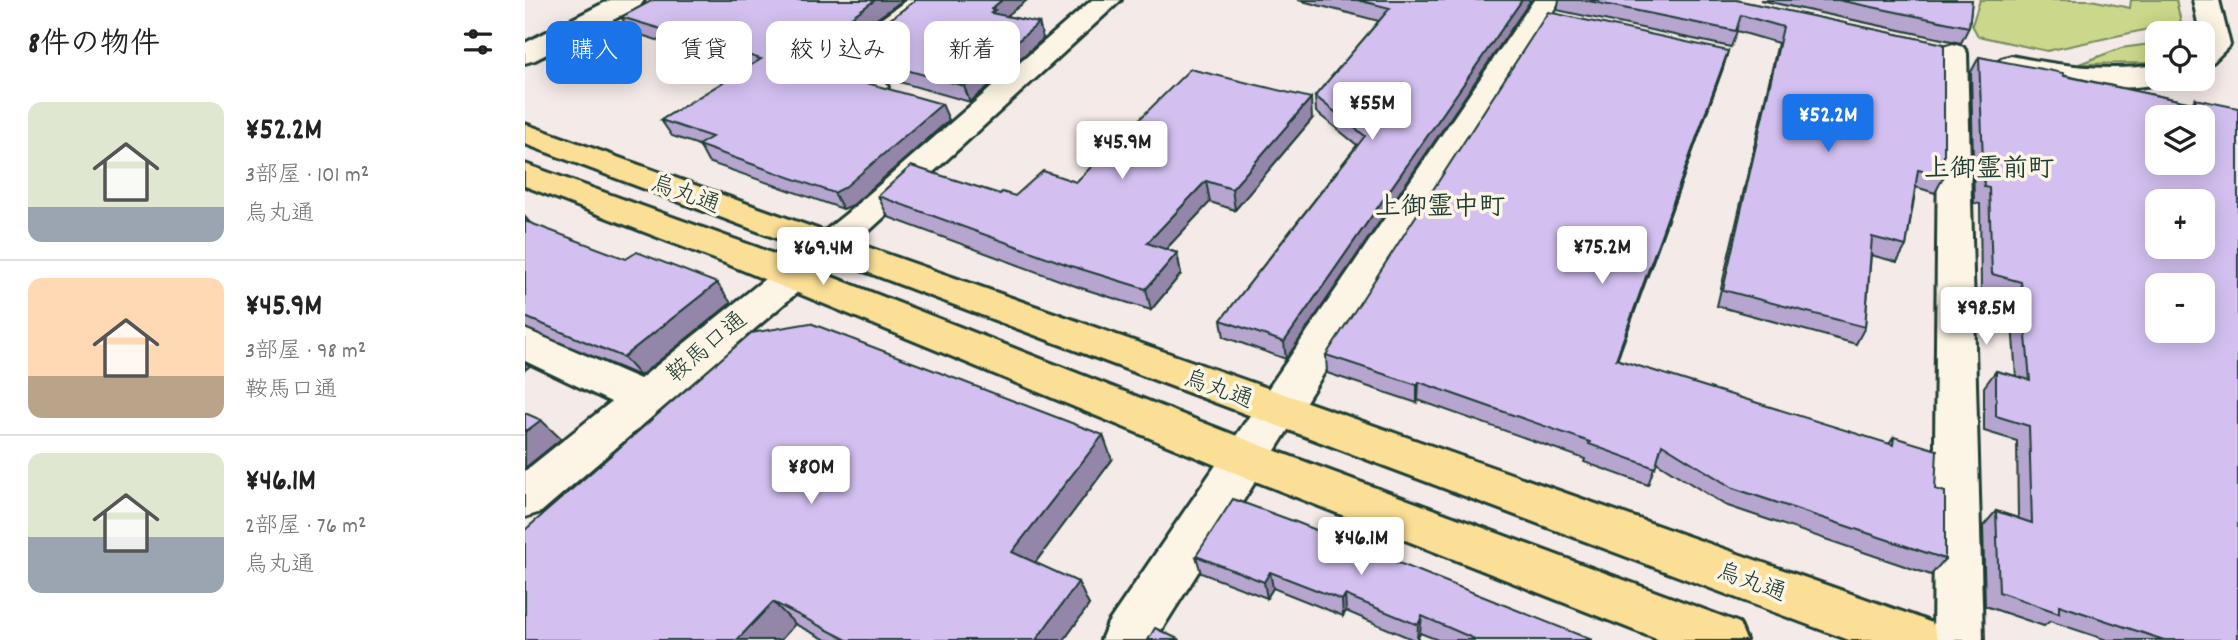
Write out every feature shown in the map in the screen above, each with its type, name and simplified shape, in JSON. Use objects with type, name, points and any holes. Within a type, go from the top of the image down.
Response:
[{"type":"highway","name":"烏丸通","points":[[525,133],[828,246],[1914,640]]},
{"type":"highway","name":"烏丸通","points":[[525,174],[792,275],[1245,458],[1721,640]]},
{"type":"street","points":[[525,54],[631,0]]},
{"type":"street","points":[[901,95],[825,73],[924,0]]},
{"type":"street","name":"鞍馬口通","points":[[525,498],[828,246],[964,113],[1108,0]]},
{"type":"street","points":[[2207,5],[2238,15]]},
{"type":"street","points":[[1126,640],[1277,409],[1549,13]]},
{"type":"street","points":[[1958,640],[1938,50],[2047,73],[2095,77],[2145,75]]},
{"type":"street","points":[[525,344],[643,399]]},
{"type":"green space","points":[[1980,0],[2091,0],[2130,8],[2131,0],[2176,0],[2181,21],[2145,21],[2145,30],[2047,51],[1978,36],[1972,25]]},
{"type":"green space","points":[[2145,45],[2145,63],[2079,64],[2121,48]]},
{"type":"building","points":[[653,0],[875,0],[846,21],[766,21],[766,84],[870,84],[942,104],[844,188],[834,193],[698,145],[712,137],[661,120],[720,84],[752,84],[752,64],[761,59],[752,56],[752,21],[656,21],[656,28],[642,21],[621,17]]},
{"type":"building","points":[[916,0],[1002,0],[991,9],[995,10],[991,13],[1039,23],[1020,39],[1020,21],[924,21],[924,75],[910,71],[910,21],[888,21]]},
{"type":"building","points":[[1357,0],[1522,0],[1284,342],[1221,320],[1365,136],[1315,96],[1390,8]]},
{"type":"building","points":[[1584,0],[1736,0],[1944,44],[1944,176],[1918,170],[1906,246],[1872,237],[1865,327],[1723,290],[1783,27],[1741,15],[1736,31]]},
{"type":"building","points":[[1838,0],[1972,0],[1969,27]]},
{"type":"building","points":[[1548,12],[1728,51],[1616,359],[1893,445],[1894,437],[1937,450],[1935,489],[1945,492],[1945,559],[1733,488],[1662,444],[1655,468],[1589,444],[1590,442],[1419,382],[1417,385],[1326,355]]},
{"type":"building","points":[[1979,57],[2063,73],[2064,76],[2196,104],[2195,99],[2238,108],[2238,640],[2164,640],[2059,605],[2059,613],[1999,592],[1996,511],[2032,523],[2029,426],[1996,416],[1996,371],[2030,380],[2021,282],[1992,274],[1989,188],[1984,187]]},
{"type":"building","points":[[1190,69],[1311,98],[1232,189],[1206,181],[1147,243],[1177,253],[1146,289],[1071,266],[878,196],[911,166],[1000,194],[1002,192],[1015,196],[1043,171],[1076,182]]},
{"type":"building","points":[[525,221],[626,259],[637,252],[717,283],[623,357],[525,317]]},
{"type":"building","points":[[810,323],[1103,435],[1012,552],[1078,582],[1036,640],[847,640],[773,602],[737,640],[525,640],[525,530],[751,333]]},
{"type":"building","points":[[525,413],[541,420],[525,432]]},
{"type":"building","points":[[1233,499],[1592,640],[1477,640],[1422,616],[1418,625],[1345,595],[1342,600],[1270,572],[1264,582],[1196,556]]},
{"type":"building","points":[[1155,628],[1180,640],[1148,640]]},
{"type":"district","name":"上御霊前町","points":[[1989,167]]},
{"type":"district","name":"上御霊中町","points":[[1440,205]]}]
